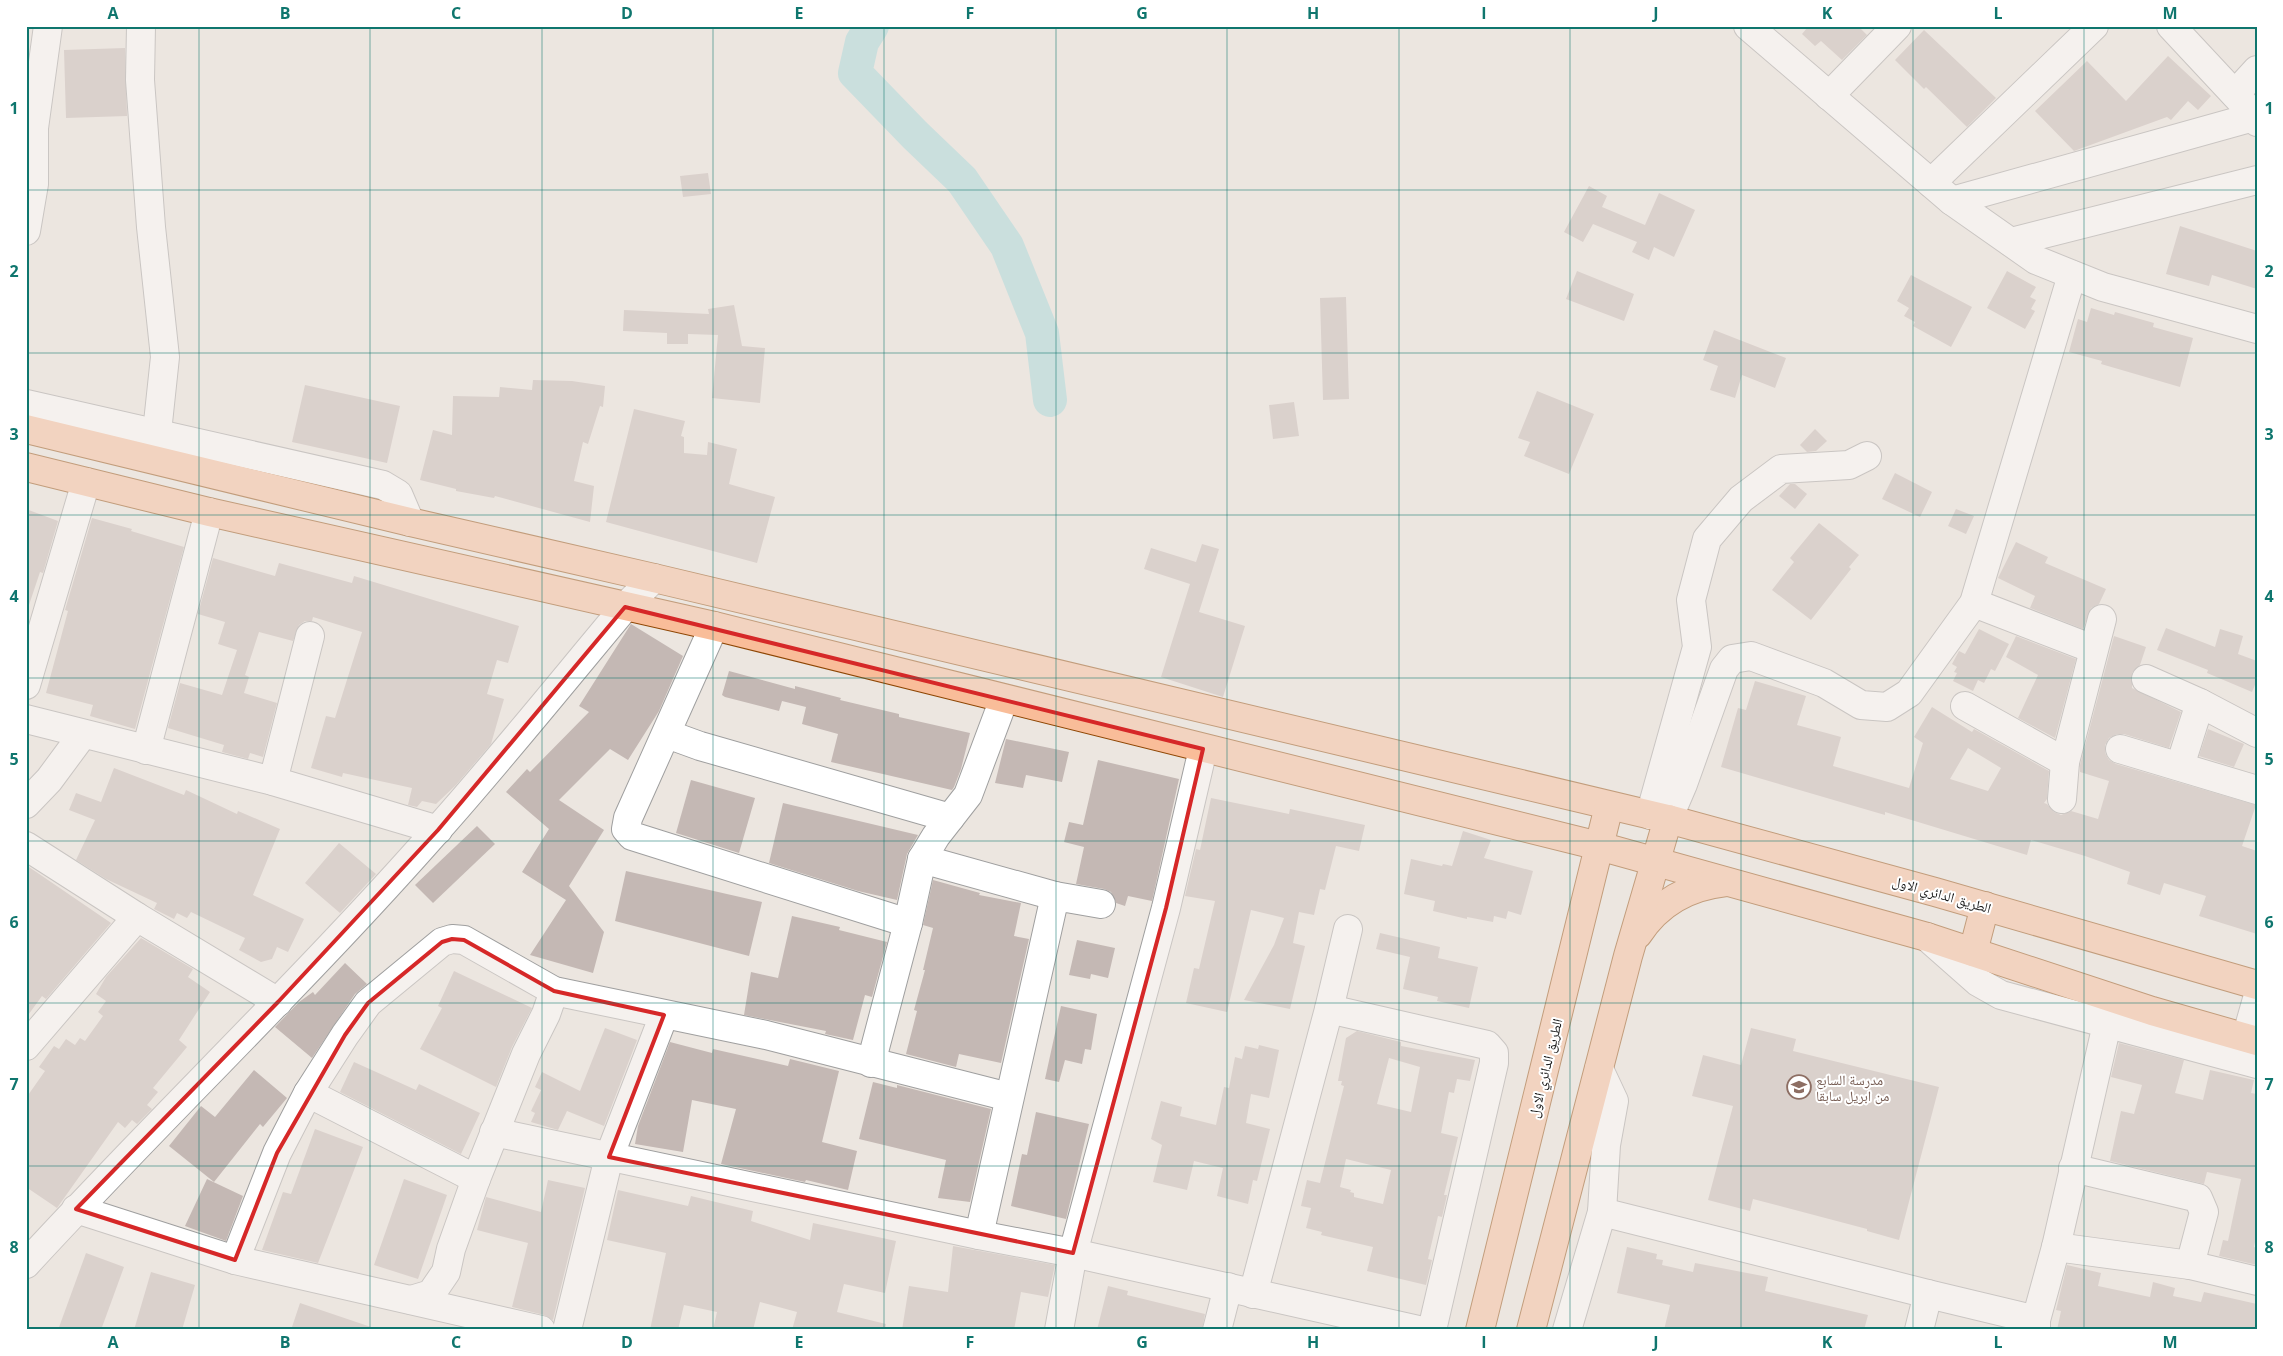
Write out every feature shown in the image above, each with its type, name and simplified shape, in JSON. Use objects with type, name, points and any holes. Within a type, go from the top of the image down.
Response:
[{"type":"main road","name":"الطريق الدائري الاول","points":[[26,429],[410,522],[654,578],[1659,817],[1985,906],[2257,985]]},
{"type":"main road","points":[[26,467],[209,512],[714,626],[1599,846],[1927,936],[2142,1008],[2252,1040]]},
{"type":"main road","name":"الطريق الدائري الاول","points":[[1480,1330],[1609,806]]},
{"type":"main road","points":[[1532,1330],[1654,861],[1659,817]]},
{"type":"main road","points":[[1628,956],[1644,925],[1669,901],[1698,887],[1730,882]]},
{"type":"main road","points":[[1973,952],[1985,906]]},
{"type":"street","points":[[26,231],[34,184],[34,128],[48,26]]},
{"type":"street","points":[[141,26],[140,80],[151,227],[165,357],[157,432]]},
{"type":"street","points":[[1748,26],[1952,201],[2036,260],[2103,287],[2257,329]]},
{"type":"street","points":[[1829,96],[1897,26]]},
{"type":"street","points":[[1931,183],[2094,26]]},
{"type":"street","points":[[1952,201],[2256,118],[2171,26]]},
{"type":"street","points":[[2235,94],[2257,70]]},
{"type":"street","points":[[2011,242],[2257,180]]},
{"type":"street","points":[[1659,817],[1692,763],[1724,669],[1732,659],[1751,656],[1824,683],[1861,704],[1887,707],[1908,693],[1974,603],[2072,275]]},
{"type":"street","points":[[26,404],[157,432],[383,485],[398,494],[410,522]]},
{"type":"street","points":[[1659,817],[1696,648],[1691,600],[1707,539],[1741,499],[1781,469],[1849,465],[1867,456]]},
{"type":"street","points":[[26,685],[86,482]]},
{"type":"street","points":[[146,750],[209,512]]},
{"type":"street","points":[[26,1264],[76,1209],[278,1002],[438,830],[625,607],[654,578]]},
{"type":"street","points":[[1974,603],[2094,649]]},
{"type":"street","points":[[2062,799],[2065,762],[2102,619]]},
{"type":"street","points":[[714,626],[628,818],[626,829],[632,836],[908,923]]},
{"type":"street","points":[[273,781],[310,636]]},
{"type":"street","points":[[2146,680],[2200,703],[2257,733]]},
{"type":"street","points":[[871,1063],[908,923],[922,859],[968,794],[1004,699]]},
{"type":"street","points":[[2180,766],[2200,703]]},
{"type":"street","points":[[1965,706],[2065,762]]},
{"type":"street","points":[[26,719],[273,781],[438,830]]},
{"type":"street","points":[[26,804],[49,780],[83,734]]},
{"type":"street","points":[[667,734],[700,746],[950,818]]},
{"type":"street","points":[[2120,748],[2257,790]]},
{"type":"street","points":[[1059,1330],[1073,1253],[1166,908],[1203,749]]},
{"type":"street","points":[[26,846],[137,917],[278,1002]]},
{"type":"street","points":[[922,859],[1055,896],[1101,904]]},
{"type":"street","points":[[979,1235],[1055,896]]},
{"type":"street","points":[[26,1046],[137,917]]},
{"type":"street","points":[[1217,1330],[1240,1291],[1329,1009],[1348,929]]},
{"type":"street","points":[[1927,936],[1978,982],[2002,995],[2257,1064]]},
{"type":"street","points":[[235,1260],[277,1153],[308,1093],[345,1035],[368,1003],[442,942],[452,939],[464,940],[554,991],[766,1035],[1009,1097]]},
{"type":"street","points":[[411,1300],[431,1294],[446,1272],[451,1249],[476,1178],[526,1054],[539,1030],[554,991]]},
{"type":"street","points":[[2252,1040],[2257,999]]},
{"type":"street","points":[[1329,1009],[1487,1045],[1494,1053],[1494,1063],[1432,1330]]},
{"type":"street","points":[[567,1330],[609,1157],[664,1015]]},
{"type":"street","points":[[1602,1212],[1928,1294],[2036,1325],[2056,1248],[2107,1024]]},
{"type":"street","points":[[1567,1330],[1602,1212],[1606,1145],[1614,1101],[1599,1069]]},
{"type":"street","points":[[308,1093],[476,1178]]},
{"type":"street","points":[[494,1132],[979,1235],[1073,1253],[1418,1330]]},
{"type":"street","points":[[2073,1168],[2198,1198],[2204,1212],[2190,1265]]},
{"type":"street","points":[[76,1209],[235,1260],[525,1328]]},
{"type":"street","points":[[2056,1248],[2190,1265],[2257,1281]]},
{"type":"street","points":[[1919,1330],[1928,1294]]},
{"type":"highlighted area","points":[[625,607],[1203,749],[1166,908],[1073,1253],[609,1157],[664,1015],[554,991],[464,940],[452,939],[442,942],[368,1003],[345,1035],[277,1153],[235,1260],[76,1209],[278,1002],[438,830]]},
{"type":"building","points":[[1806,26],[1858,26],[1867,35],[1842,60],[1821,41],[1815,46],[1802,34],[1807,28]]},
{"type":"building","points":[[1924,30],[1996,98],[1967,127],[1895,60]]},
{"type":"building","points":[[125,48],[127,116],[66,118],[64,50]]},
{"type":"building","points":[[2168,56],[2211,96],[2198,110],[2188,101],[2171,120],[2167,117],[2074,151],[2035,111],[2087,61],[2126,101]]},
{"type":"building","points":[[708,173],[711,194],[683,197],[680,176]]},
{"type":"building","points":[[1589,186],[1607,196],[1602,207],[1645,225],[1659,193],[1695,210],[1674,257],[1654,247],[1649,260],[1632,252],[1637,242],[1593,224],[1583,242],[1564,232]]},
{"type":"building","points":[[2180,226],[2257,251],[2257,289],[2212,275],[2209,286],[2166,274]]},
{"type":"building","points":[[1577,271],[1634,294],[1624,321],[1566,299]]},
{"type":"building","points":[[2007,271],[2036,287],[2030,297],[2036,300],[2031,309],[2035,311],[2025,329],[1987,308]]},
{"type":"building","points":[[1911,275],[1972,307],[1951,347],[1913,326],[1915,322],[1904,316],[1909,308],[1897,301]]},
{"type":"building","points":[[1346,297],[1349,399],[1323,400],[1320,298]]},
{"type":"building","points":[[734,305],[742,346],[765,348],[760,403],[712,398],[718,335],[688,334],[688,344],[667,344],[667,333],[623,331],[624,310],[709,314],[708,309]]},
{"type":"building","points":[[2091,308],[2114,315],[2115,312],[2154,323],[2153,327],[2193,338],[2180,387],[2101,364],[2102,361],[2069,352],[2078,319],[2087,322]]},
{"type":"building","points":[[1714,330],[1786,358],[1775,388],[1742,375],[1735,398],[1710,390],[1718,366],[1703,360]]},
{"type":"building","points":[[533,380],[572,381],[605,386],[603,407],[600,406],[588,444],[583,442],[574,481],[594,486],[590,522],[495,496],[494,498],[456,491],[456,489],[420,480],[433,430],[452,435],[453,396],[499,397],[500,387],[532,390]]},
{"type":"building","points":[[305,385],[400,406],[387,463],[292,442]]},
{"type":"building","points":[[1537,391],[1594,414],[1569,474],[1524,456],[1530,442],[1518,438]]},
{"type":"building","points":[[1294,402],[1299,436],[1273,439],[1269,405]]},
{"type":"building","points":[[634,409],[685,421],[681,436],[684,437],[684,453],[707,455],[708,442],[737,449],[729,484],[775,497],[757,563],[606,522]]},
{"type":"building","points":[[1815,429],[1827,441],[1816,451],[1807,452],[1800,445]]},
{"type":"building","points":[[1895,473],[1932,492],[1920,517],[1882,499]]},
{"type":"building","points":[[1790,484],[1795,484],[1807,494],[1795,509],[1779,496]]},
{"type":"building","points":[[26,509],[58,521],[43,573],[40,572],[29,605],[26,605]]},
{"type":"building","points":[[1956,509],[1974,516],[1966,534],[1948,526]]},
{"type":"building","points":[[92,518],[132,529],[131,531],[184,547],[135,729],[90,716],[93,705],[46,693],[68,611],[65,610]]},
{"type":"building","points":[[1819,523],[1859,555],[1849,567],[1851,569],[1811,620],[1772,590],[1794,562],[1790,558]]},
{"type":"building","points":[[2016,542],[2048,557],[2045,563],[2106,589],[2099,604],[2091,608],[2083,629],[2030,608],[2035,596],[1998,578]]},
{"type":"building","points":[[1202,544],[1219,549],[1199,612],[1245,626],[1223,697],[1161,677],[1190,584],[1144,569],[1151,548],[1196,562]]},
{"type":"building","points":[[213,558],[275,576],[279,563],[352,583],[354,576],[519,626],[508,663],[497,660],[487,694],[504,699],[491,744],[456,785],[436,804],[422,801],[417,807],[408,805],[412,788],[343,773],[342,777],[311,768],[326,716],[335,718],[362,632],[313,617],[312,621],[305,621],[299,625],[293,641],[259,632],[245,675],[249,677],[244,693],[277,703],[263,757],[250,753],[248,759],[222,752],[224,745],[168,728],[180,683],[222,695],[237,650],[218,644],[225,622],[198,614]]},
{"type":"building","points":[[631,624],[683,656],[659,711],[628,760],[610,749],[559,800],[604,830],[569,886],[604,932],[593,973],[530,955],[566,900],[522,872],[549,829],[506,792],[527,769],[530,772],[589,712],[579,706]]},
{"type":"building","points":[[2166,628],[2215,647],[2220,629],[2243,636],[2238,654],[2257,661],[2257,680],[2252,692],[2207,673],[2208,670],[2157,650]]},
{"type":"building","points":[[1979,629],[2009,644],[1995,671],[1991,669],[1984,683],[1978,680],[1973,691],[1953,681],[1957,673],[1954,672],[1957,667],[1952,664],[1959,651],[1965,654]]},
{"type":"building","points":[[2016,636],[2076,659],[2055,738],[2018,718],[2038,675],[2006,657]]},
{"type":"building","points":[[2114,636],[2146,647],[2140,665],[2132,673],[2132,688],[2181,712],[2169,748],[2124,734],[2117,734],[2109,738],[2105,745],[2105,753],[2109,760],[2116,764],[2256,805],[2242,846],[2257,851],[2257,934],[2199,916],[2206,896],[2164,883],[2160,895],[2127,884],[2130,872],[2085,856],[2031,840],[2027,855],[1885,812],[1885,815],[1721,767],[1738,708],[1746,710],[1755,681],[1806,696],[1797,725],[1841,737],[1833,766],[1909,788],[1923,743],[1914,737],[1932,707],[1972,732],[1974,729],[2049,771],[2047,799],[2044,803],[2054,812],[2061,815],[2071,811],[2098,819],[2109,781],[2080,772],[2080,765]],"holes":[[[1968,748],[2001,768],[1988,791],[1950,779]]]},
{"type":"building","points":[[729,671],[795,689],[795,686],[841,698],[840,700],[899,714],[899,717],[970,733],[961,769],[954,787],[952,790],[831,762],[838,734],[802,724],[806,707],[782,701],[779,711],[725,697],[722,695]]},
{"type":"building","points":[[2208,729],[2244,744],[2234,767],[2199,756]]},
{"type":"building","points":[[1006,739],[1069,752],[1062,782],[1026,775],[1023,788],[995,783]]},
{"type":"building","points":[[1098,760],[1179,779],[1152,901],[1128,896],[1125,906],[1116,903],[1111,892],[1076,884],[1084,847],[1064,842],[1069,822],[1083,825]]},
{"type":"building","points":[[114,768],[184,795],[186,790],[237,814],[238,811],[280,829],[253,895],[304,919],[288,952],[277,947],[272,959],[261,962],[239,950],[245,938],[191,912],[187,918],[177,913],[174,919],[154,909],[157,903],[106,879],[76,860],[95,820],[69,810],[76,793],[101,802]]},
{"type":"building","points":[[691,780],[755,798],[739,853],[676,833]]},
{"type":"building","points":[[1211,798],[1289,814],[1290,809],[1365,825],[1359,851],[1336,846],[1325,890],[1320,889],[1314,915],[1299,912],[1293,943],[1305,946],[1290,1009],[1244,1000],[1274,945],[1284,918],[1251,910],[1227,1012],[1186,1003],[1194,968],[1199,969],[1215,901],[1185,896],[1196,849],[1200,850]]},
{"type":"building","points":[[783,803],[918,835],[907,854],[897,900],[858,891],[769,863]]},
{"type":"building","points":[[477,826],[495,844],[433,903],[415,885]]},
{"type":"building","points":[[1463,831],[1491,840],[1484,858],[1533,871],[1521,915],[1508,911],[1506,919],[1494,916],[1493,922],[1467,917],[1467,919],[1433,911],[1435,901],[1404,894],[1411,859],[1442,866],[1443,864],[1452,866]]},
{"type":"building","points":[[339,843],[376,874],[340,913],[305,883]]},
{"type":"building","points":[[26,865],[111,923],[46,999],[42,996],[26,1018]]},
{"type":"building","points":[[626,871],[762,902],[749,956],[615,921]]},
{"type":"building","points":[[933,880],[980,893],[979,895],[1021,903],[1014,936],[1029,939],[1001,1063],[959,1054],[956,1067],[906,1054],[917,1011],[914,1010],[925,970],[923,970],[933,928],[923,925]]},
{"type":"building","points":[[792,916],[840,927],[839,930],[887,942],[872,997],[865,995],[853,1040],[825,1034],[826,1031],[744,1015],[751,972],[778,978]]},
{"type":"building","points":[[1380,933],[1440,947],[1438,958],[1478,967],[1469,1008],[1437,1001],[1438,997],[1403,989],[1410,957],[1376,949]]},
{"type":"building","points":[[141,938],[193,969],[188,977],[210,992],[179,1040],[187,1047],[153,1088],[158,1092],[147,1105],[152,1109],[137,1124],[132,1120],[125,1128],[118,1122],[57,1208],[26,1187],[26,1098],[45,1071],[39,1067],[54,1046],[59,1049],[66,1039],[75,1045],[80,1038],[85,1041],[103,1016],[98,1012],[106,1001],[96,994],[106,977]]},
{"type":"building","points":[[1077,940],[1115,948],[1108,978],[1091,974],[1090,979],[1069,975]]},
{"type":"building","points":[[345,963],[367,984],[355,994],[312,1058],[275,1027],[299,1002],[313,992],[315,995]]},
{"type":"building","points":[[454,971],[532,1008],[512,1047],[496,1087],[420,1049],[442,1008],[438,1006]]},
{"type":"building","points":[[1061,1006],[1097,1014],[1091,1050],[1085,1049],[1082,1064],[1065,1060],[1059,1082],[1045,1079]]},
{"type":"building","points":[[605,1028],[637,1040],[604,1126],[567,1111],[558,1130],[531,1122],[535,1113],[531,1111],[541,1090],[535,1087],[542,1072],[580,1091]]},
{"type":"building","points":[[1751,1028],[1796,1039],[1793,1051],[1939,1087],[1899,1240],[1867,1231],[1867,1229],[1753,1199],[1750,1211],[1708,1200],[1733,1106],[1692,1096],[1703,1055],[1741,1065]]},
{"type":"building","points":[[1357,1031],[1401,1042],[1401,1046],[1475,1060],[1470,1081],[1457,1079],[1454,1093],[1449,1092],[1441,1133],[1458,1137],[1444,1195],[1447,1195],[1442,1217],[1438,1216],[1428,1259],[1432,1260],[1426,1285],[1367,1271],[1373,1247],[1321,1235],[1322,1232],[1306,1228],[1311,1208],[1301,1206],[1307,1180],[1320,1183],[1344,1086],[1341,1085],[1342,1081],[1338,1081],[1346,1038]],"holes":[[[1389,1058],[1420,1067],[1411,1112],[1377,1104]],[[1346,1159],[1391,1170],[1383,1204],[1354,1197],[1354,1193],[1350,1192],[1351,1190],[1340,1187]]]},
{"type":"building","points":[[670,1042],[712,1053],[713,1049],[788,1066],[790,1059],[839,1071],[822,1142],[857,1151],[848,1190],[721,1164],[736,1109],[692,1100],[683,1152],[635,1144],[638,1126]]},
{"type":"building","points":[[2119,1043],[2184,1060],[2175,1093],[2203,1100],[2210,1070],[2254,1080],[2251,1093],[2257,1094],[2257,1232],[2254,1247],[2257,1248],[2257,1265],[2219,1256],[2223,1240],[2228,1241],[2241,1179],[2207,1172],[2204,1184],[2110,1161],[2121,1111],[2134,1114],[2142,1085],[2111,1077]]},
{"type":"building","points":[[1259,1045],[1279,1050],[1269,1098],[1251,1094],[1246,1123],[1270,1129],[1257,1181],[1253,1180],[1248,1204],[1217,1196],[1223,1168],[1194,1161],[1187,1190],[1153,1182],[1162,1145],[1151,1139],[1161,1101],[1182,1107],[1180,1116],[1216,1125],[1224,1087],[1229,1088],[1235,1057],[1242,1059],[1245,1046],[1258,1049]]},
{"type":"building","points":[[354,1062],[416,1090],[419,1084],[480,1113],[461,1154],[340,1092]]},
{"type":"building","points":[[254,1070],[287,1098],[263,1127],[260,1124],[214,1182],[169,1146],[201,1106],[215,1117]]},
{"type":"building","points":[[873,1082],[897,1088],[897,1085],[991,1109],[970,1202],[938,1198],[946,1160],[859,1139]]},
{"type":"building","points":[[1036,1112],[1089,1124],[1066,1219],[1011,1206],[1022,1154],[1027,1155]]},
{"type":"building","points":[[315,1129],[363,1147],[318,1263],[262,1250],[283,1192],[291,1194]]},
{"type":"building","points":[[207,1179],[243,1196],[226,1241],[185,1226]]},
{"type":"building","points":[[404,1179],[447,1195],[418,1279],[374,1265]]},
{"type":"building","points":[[548,1180],[585,1188],[553,1320],[544,1315],[512,1307],[528,1243],[477,1230],[486,1197],[541,1212]]},
{"type":"building","points":[[618,1190],[688,1206],[691,1196],[753,1211],[751,1221],[810,1240],[813,1223],[896,1241],[885,1293],[844,1284],[837,1312],[886,1324],[885,1330],[792,1330],[797,1312],[760,1302],[753,1330],[713,1330],[717,1312],[684,1305],[678,1330],[650,1330],[666,1253],[607,1240]]},
{"type":"building","points":[[953,1246],[1055,1265],[1048,1297],[1021,1292],[1014,1330],[902,1330],[909,1286],[948,1292]]},
{"type":"building","points":[[1627,1247],[1657,1254],[1656,1259],[1663,1260],[1662,1265],[1693,1272],[1695,1263],[1768,1277],[1765,1291],[1868,1315],[1864,1330],[1664,1330],[1670,1305],[1617,1293]]},
{"type":"building","points":[[86,1253],[124,1267],[101,1330],[58,1330]]},
{"type":"building","points":[[2067,1265],[2101,1273],[2098,1286],[2150,1297],[2153,1282],[2175,1288],[2173,1296],[2201,1302],[2204,1292],[2257,1304],[2257,1330],[2057,1330],[2061,1311],[2056,1310]]},
{"type":"building","points":[[151,1272],[195,1285],[182,1330],[134,1330]]},
{"type":"building","points":[[1108,1286],[1128,1291],[1127,1295],[1205,1314],[1202,1330],[1097,1330]]},
{"type":"building","points":[[300,1303],[371,1327],[370,1330],[291,1330]]},
{"type":"waterway","points":[[872,26],[862,42],[855,73],[962,180],[1007,246],[1042,333],[1050,400]]},
{"type":"place","name":"مدرسة السابع من ابريل سابقا","points":[[1799,1087]]}]
